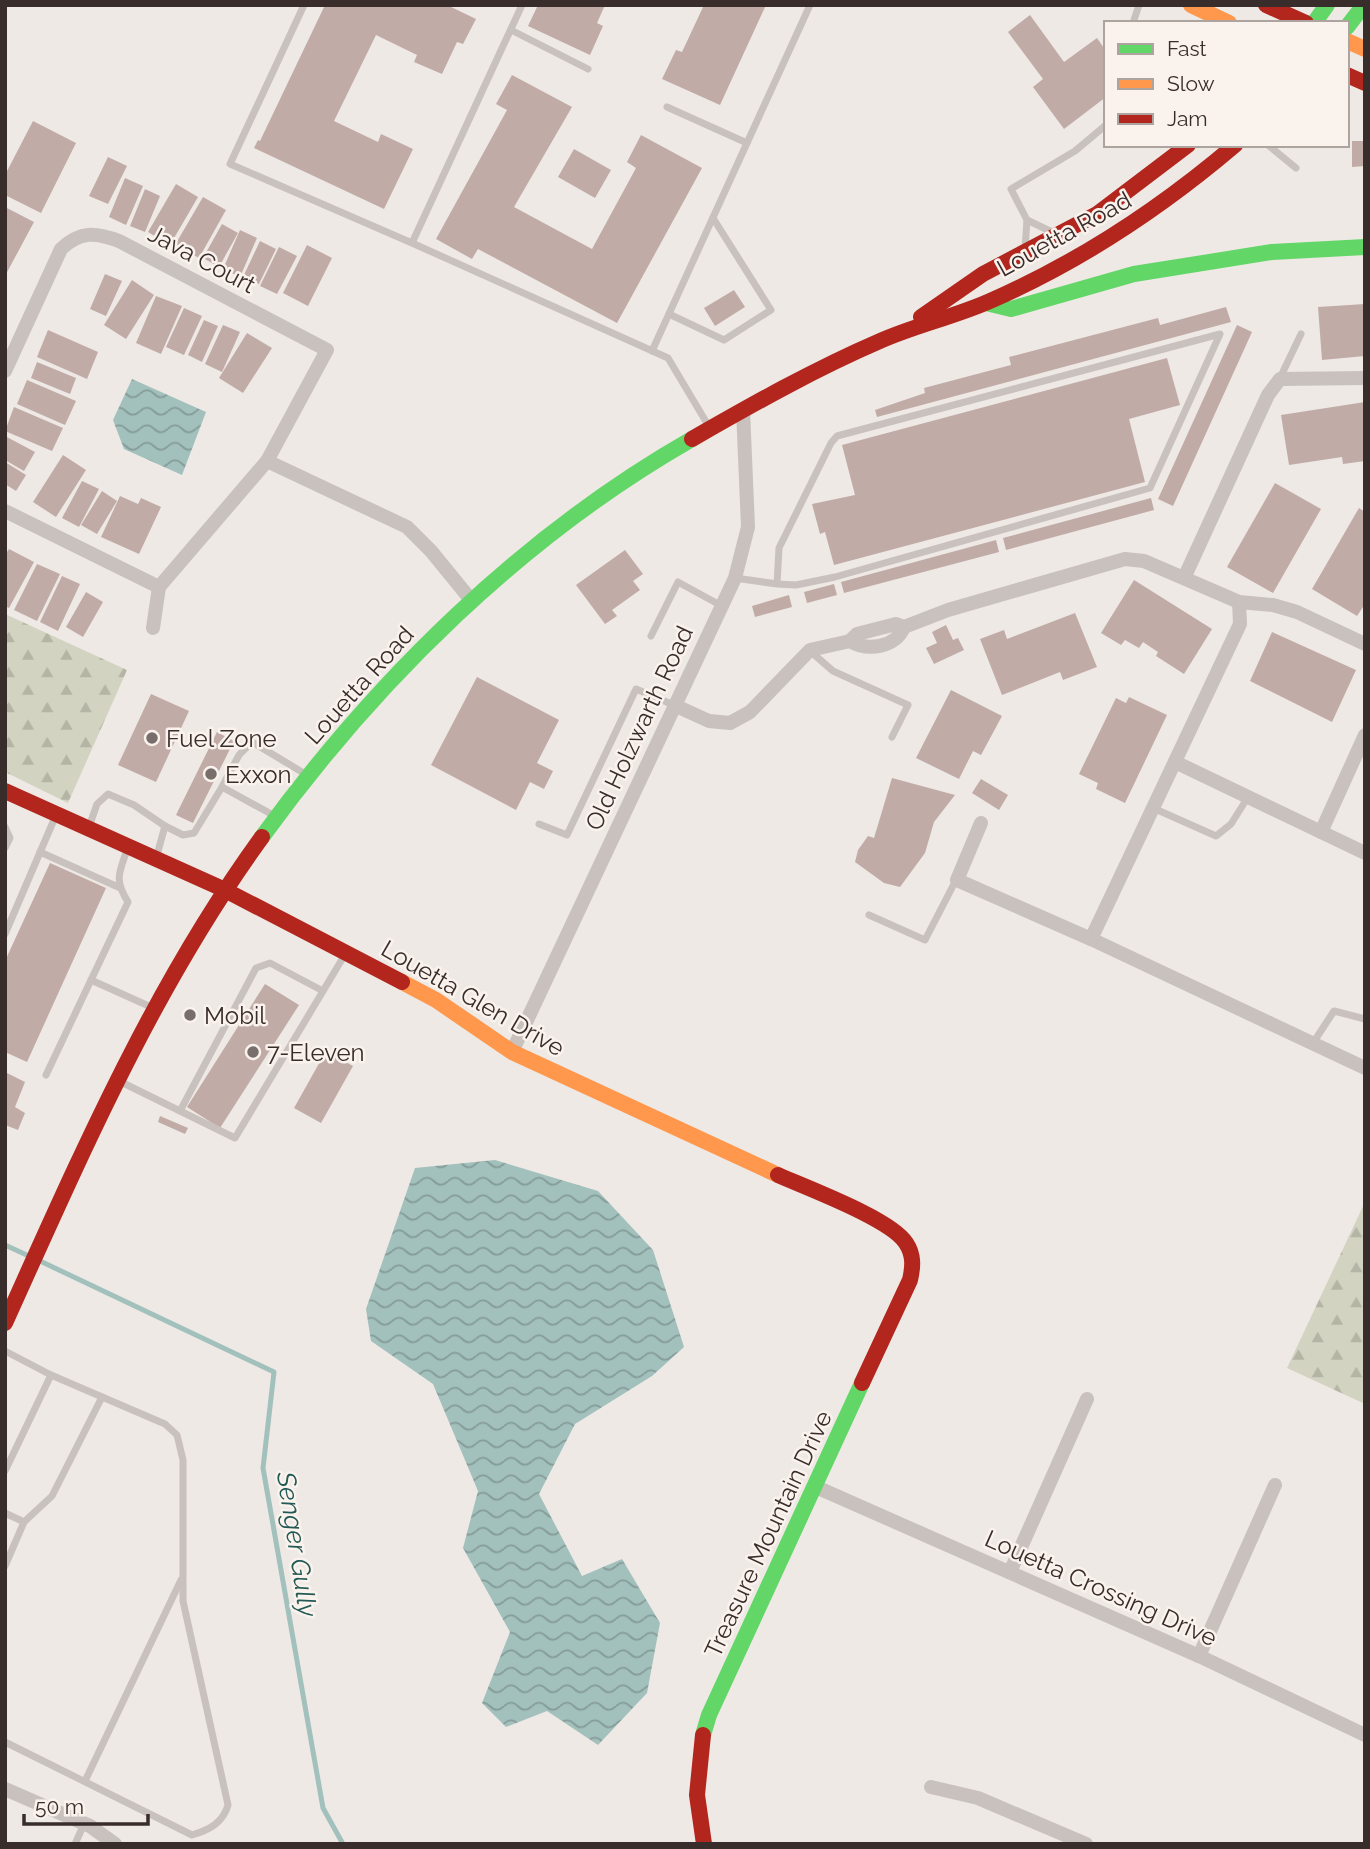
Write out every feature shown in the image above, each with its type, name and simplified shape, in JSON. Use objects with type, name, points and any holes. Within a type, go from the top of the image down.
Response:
[{"type":"main road","points":[[1191,5],[1225,21]]},
{"type":"main road","points":[[1266,5],[1302,21]]},
{"type":"main road","points":[[1315,21],[1327,5]]},
{"type":"main road","points":[[1349,24],[1364,5]]},
{"type":"main road","points":[[1349,42],[1365,50]]},
{"type":"main road","points":[[1349,76],[1365,83]]},
{"type":"main road","name":"Louetta Road","points":[[5,1322],[154,1008],[223,889],[308,775],[387,682],[471,600],[560,529],[629,479],[743,410],[899,332],[983,274],[1097,214],[1185,147]]},
{"type":"main road","name":"Louetta Road","points":[[899,332],[986,303],[1111,238],[1201,176],[1233,147]]},
{"type":"main road","points":[[986,303],[1011,309],[1134,274],[1272,252],[1365,247]]},
{"type":"main road","name":"Louetta Glen Drive","points":[[7,795],[57,814],[223,889],[436,1000],[512,1052],[889,1226],[899,1232],[911,1251]]},
{"type":"main road","name":"Treasure Mountain Drive","points":[[704,1844],[696,1803],[701,1740],[718,1693],[910,1280],[913,1261],[911,1251]]},
{"type":"street","name":"Java Court","points":[[5,371],[61,248],[86,233],[101,234],[327,350],[267,461]]},
{"type":"street","points":[[1185,576],[1268,395],[1280,379],[1365,378]]},
{"type":"street","name":"Old Holzwarth Road","points":[[512,1052],[735,578],[748,527],[743,410]]},
{"type":"street","points":[[153,628],[159,587],[267,461],[407,527],[431,551],[471,600]]},
{"type":"street","points":[[5,511],[159,587]]},
{"type":"street","points":[[676,706],[709,721],[730,723],[750,712],[810,650],[850,641],[857,634],[896,624],[904,627],[948,610],[1125,559],[1144,561],[1185,576],[1239,601],[1297,612],[1365,643]]},
{"type":"street","points":[[1091,939],[1240,624],[1239,601]]},
{"type":"street","points":[[1321,832],[1365,735]]},
{"type":"street","points":[[1175,762],[1365,853]]},
{"type":"street","points":[[981,823],[957,880],[1091,939],[1365,1068]]},
{"type":"street","points":[[1010,1572],[1087,1399]]},
{"type":"street","points":[[1199,1656],[1275,1485]]},
{"type":"street","name":"Louetta Crossing Drive","points":[[816,1487],[1199,1656],[1365,1735]]},
{"type":"street","points":[[931,1787],[978,1797],[1086,1844]]},
{"type":"street","points":[[5,1789],[84,1824],[115,1844]]},
{"type":"lane","points":[[304,5],[230,164],[668,358],[710,428]]},
{"type":"lane","points":[[412,243],[522,5]]},
{"type":"lane","points":[[652,351],[810,5]]},
{"type":"lane","points":[[511,30],[588,69]]},
{"type":"lane","points":[[667,107],[747,143]]},
{"type":"lane","points":[[1024,253],[1027,220],[1011,189],[1074,151],[1104,127]]},
{"type":"lane","points":[[1270,147],[1296,168]]},
{"type":"lane","points":[[669,314],[724,340],[771,310],[713,218]]},
{"type":"lane","points":[[1027,220],[1058,235]]},
{"type":"lane","points":[[735,578],[777,584],[796,585],[835,577],[1150,488],[1220,334],[837,436],[831,443],[779,548],[777,584]]},
{"type":"lane","points":[[1280,379],[1301,334]]},
{"type":"lane","points":[[651,636],[678,582],[720,605]]},
{"type":"lane","points":[[810,650],[833,671],[908,705],[892,737]]},
{"type":"lane","points":[[539,824],[567,835],[636,689],[676,706]]},
{"type":"lane","points":[[89,828],[97,804],[108,794],[183,835],[194,832],[239,755],[252,742],[308,775]]},
{"type":"lane","points":[[222,787],[276,817]]},
{"type":"lane","points":[[1153,808],[1216,836],[1231,824],[1248,797]]},
{"type":"lane","points":[[5,934],[57,814]]},
{"type":"lane","points":[[156,859],[165,826]]},
{"type":"lane","points":[[5,827],[10,838],[5,848]]},
{"type":"lane","points":[[118,887],[118,876],[129,846]]},
{"type":"lane","points":[[40,852],[118,887],[128,902],[46,1075]]},
{"type":"lane","points":[[869,915],[925,940],[957,880]]},
{"type":"lane","points":[[118,1081],[235,1138],[345,953]]},
{"type":"lane","points":[[180,1111],[256,968],[270,963],[323,991]]},
{"type":"lane","points":[[91,979],[154,1008]]},
{"type":"lane","points":[[1313,1044],[1334,1011],[1365,1019]]},
{"type":"lane","points":[[5,1351],[51,1375],[165,1424],[177,1435],[183,1460],[183,1601],[228,1805],[226,1814],[207,1830],[192,1835],[5,1742]]},
{"type":"lane","points":[[5,1471],[51,1375]]},
{"type":"lane","points":[[5,1566],[24,1522],[52,1496],[102,1397]]},
{"type":"lane","points":[[5,1513],[24,1522]]},
{"type":"lane","points":[[85,1781],[183,1574]]},
{"type":"lane","points":[[75,1844],[84,1824]]},
{"type":"green space","points":[[5,614],[127,670],[68,803],[5,772]]},
{"type":"green space","points":[[1365,1202],[1365,1404],[1287,1368]]},
{"type":"water","points":[[132,379],[206,412],[182,475],[124,449],[113,420]]},
{"type":"water","points":[[495,1160],[598,1191],[653,1250],[684,1347],[652,1376],[575,1424],[539,1494],[582,1576],[622,1559],[660,1623],[647,1693],[598,1745],[547,1711],[506,1727],[482,1703],[510,1632],[463,1548],[478,1491],[433,1384],[371,1341],[366,1309],[415,1168]]},
{"type":"building","points":[[325,5],[447,5],[476,19],[463,44],[457,42],[442,74],[414,62],[417,55],[376,35],[334,121],[378,142],[381,134],[413,149],[384,209],[254,148],[258,140],[260,141]]},
{"type":"building","points":[[538,5],[605,5],[597,23],[603,26],[590,55],[528,26]]},
{"type":"building","points":[[704,5],[766,5],[720,105],[662,79],[676,50],[682,52]]},
{"type":"building","points":[[1030,15],[1064,62],[1097,38],[1104,48],[1104,99],[1064,129],[1033,87],[1043,79],[1008,32]]},
{"type":"building","points":[[512,75],[572,107],[514,207],[592,249],[636,168],[627,162],[641,135],[702,168],[617,323],[478,249],[472,259],[436,239],[507,110],[496,104]]},
{"type":"building","points":[[33,121],[76,143],[41,213],[5,195],[5,175]]},
{"type":"building","points":[[1352,141],[1365,141],[1365,166],[1352,167]]},
{"type":"building","points":[[574,149],[611,170],[595,198],[558,177]]},
{"type":"building","points":[[108,157],[127,166],[108,204],[89,196]]},
{"type":"building","points":[[125,178],[143,186],[126,225],[109,217]]},
{"type":"building","points":[[176,184],[198,197],[170,245],[148,232]]},
{"type":"building","points":[[145,189],[160,196],[145,232],[130,226]]},
{"type":"building","points":[[203,197],[226,210],[199,258],[175,245]]},
{"type":"building","points":[[5,207],[34,222],[5,276]]},
{"type":"building","points":[[222,224],[238,233],[219,267],[203,258]]},
{"type":"building","points":[[240,230],[257,238],[240,277],[223,269]]},
{"type":"building","points":[[260,241],[276,249],[259,284],[243,277]]},
{"type":"building","points":[[307,245],[332,258],[308,306],[283,293]]},
{"type":"building","points":[[279,247],[297,256],[277,294],[260,286]]},
{"type":"building","points":[[105,274],[122,281],[106,316],[90,309]]},
{"type":"building","points":[[132,280],[154,295],[126,339],[104,325]]},
{"type":"building","points":[[734,290],[745,307],[715,326],[704,308]]},
{"type":"building","points":[[156,296],[182,306],[161,354],[136,343]]},
{"type":"building","points":[[1365,304],[1365,356],[1322,360],[1318,307]]},
{"type":"building","points":[[1226,307],[1231,322],[877,417],[875,410],[925,393],[924,388],[1011,365],[1009,357],[1158,318],[1160,325]]},
{"type":"building","points":[[184,308],[202,316],[184,355],[166,347]]},
{"type":"building","points":[[204,320],[218,326],[202,362],[188,355]]},
{"type":"building","points":[[223,325],[240,332],[222,372],[205,364]]},
{"type":"building","points":[[1237,325],[1252,332],[1173,506],[1158,499]]},
{"type":"building","points":[[48,330],[98,352],[87,379],[37,357]]},
{"type":"building","points":[[247,333],[272,348],[243,393],[219,378]]},
{"type":"building","points":[[1167,358],[1180,405],[1129,419],[1145,482],[834,565],[825,532],[820,534],[812,504],[855,495],[842,445]]},
{"type":"building","points":[[37,362],[76,378],[70,394],[31,378]]},
{"type":"building","points":[[27,380],[76,401],[65,425],[17,404]]},
{"type":"building","points":[[1365,402],[1365,461],[1343,464],[1342,457],[1289,465],[1281,415]]},
{"type":"building","points":[[14,407],[63,428],[52,451],[5,431]]},
{"type":"building","points":[[5,436],[35,452],[24,471],[5,460]]},
{"type":"building","points":[[63,455],[86,470],[56,517],[33,502]]},
{"type":"building","points":[[5,462],[26,475],[16,491],[5,484]]},
{"type":"building","points":[[82,481],[99,489],[79,527],[62,518]]},
{"type":"building","points":[[1275,483],[1321,509],[1273,593],[1227,567]]},
{"type":"building","points":[[102,491],[117,501],[97,534],[81,525]]},
{"type":"building","points":[[120,496],[138,504],[141,498],[161,507],[139,554],[101,537]]},
{"type":"building","points":[[1151,498],[1154,510],[1006,550],[1003,538]]},
{"type":"building","points":[[1359,508],[1365,512],[1365,604],[1357,616],[1312,589]]},
{"type":"building","points":[[996,540],[999,552],[844,593],[841,582]]},
{"type":"building","points":[[9,549],[34,562],[9,608],[5,606],[5,555]]},
{"type":"building","points":[[625,550],[643,574],[633,581],[640,590],[612,610],[617,616],[605,624],[576,585]]},
{"type":"building","points":[[37,564],[60,574],[37,621],[14,610]]},
{"type":"building","points":[[62,576],[80,584],[58,631],[40,622]]},
{"type":"building","points":[[1134,580],[1212,629],[1184,674],[1156,656],[1158,652],[1143,642],[1139,648],[1125,640],[1121,645],[1101,633]]},
{"type":"building","points":[[834,584],[837,595],[807,603],[804,592]]},
{"type":"building","points":[[86,592],[103,602],[83,637],[66,627]]},
{"type":"building","points":[[789,595],[792,607],[755,617],[752,606]]},
{"type":"building","points":[[1075,613],[1097,667],[1063,680],[1060,672],[1002,695],[980,639],[1004,630],[1007,639]]},
{"type":"building","points":[[946,625],[953,640],[958,638],[964,650],[934,664],[926,648],[937,643],[932,632]]},
{"type":"building","points":[[1272,632],[1356,670],[1332,722],[1250,681]]},
{"type":"building","points":[[477,677],[559,720],[537,763],[553,771],[544,789],[530,782],[516,810],[431,765]]},
{"type":"building","points":[[951,690],[1002,716],[981,755],[973,751],[959,779],[916,758]]},
{"type":"building","points":[[151,694],[189,711],[156,782],[118,765]]},
{"type":"building","points":[[1129,697],[1167,715],[1125,803],[1096,789],[1098,783],[1079,774],[1116,698],[1126,703]]},
{"type":"building","points":[[217,732],[234,741],[193,823],[176,815]]},
{"type":"building","points":[[892,778],[955,795],[934,822],[925,853],[900,887],[884,883],[855,862],[858,850],[868,836],[874,838]]},
{"type":"building","points":[[981,779],[1008,795],[999,810],[972,793]]},
{"type":"building","points":[[50,863],[106,888],[27,1062],[5,1052],[5,961]]},
{"type":"building","points":[[265,984],[299,1005],[220,1128],[187,1107]]},
{"type":"building","points":[[326,1051],[353,1066],[321,1123],[294,1108]]},
{"type":"building","points":[[5,1072],[25,1082],[15,1107],[25,1113],[18,1130],[5,1125]]},
{"type":"building","points":[[160,1116],[188,1128],[185,1134],[158,1122]]},
{"type":"waterway","name":"Senger Gully","points":[[5,1245],[31,1257]]},
{"type":"waterway","name":"Senger Gully","points":[[40,1261],[274,1372],[263,1468],[323,1808],[343,1844]]},
{"type":"traffic: fast","points":[[1315,21],[1327,5]]},
{"type":"traffic: fast","points":[[1349,24],[1364,5]]},
{"type":"traffic: fast","points":[[986,303],[1011,309],[1134,274],[1272,252],[1365,247]]},
{"type":"traffic: fast","points":[[262,837],[353,722],[456,616],[511,566],[569,520],[692,439]]},
{"type":"traffic: fast","points":[[703,1735],[709,1715],[862,1383]]},
{"type":"traffic: slow","points":[[1191,5],[1225,21]]},
{"type":"traffic: slow","points":[[1349,42],[1365,49]]},
{"type":"traffic: slow","points":[[402,982],[436,1000],[512,1052],[778,1175]]},
{"type":"traffic: jam","points":[[1266,5],[1302,21]]},
{"type":"traffic: jam","points":[[1349,76],[1365,83]]},
{"type":"traffic: jam","points":[[921,317],[983,274],[1097,214],[1185,147]]},
{"type":"traffic: jam","points":[[692,439],[784,387],[856,352],[894,335],[976,307],[1055,269],[1148,212],[1233,147]]},
{"type":"traffic: jam","points":[[5,791],[223,889],[402,982]]},
{"type":"traffic: jam","points":[[5,1323],[91,1135],[153,1012],[223,894],[262,837]]},
{"type":"traffic: jam","points":[[778,1175],[867,1214],[897,1234],[910,1252],[910,1280],[862,1383]]},
{"type":"traffic: jam","points":[[703,1735],[697,1795],[704,1844]]},
{"type":"place","name":"Fuel Zone","points":[[152,738]]},
{"type":"place","name":"Exxon","points":[[211,774]]},
{"type":"place","name":"Mobil","points":[[190,1015]]},
{"type":"place","name":"7-Eleven","points":[[253,1052]]}]
